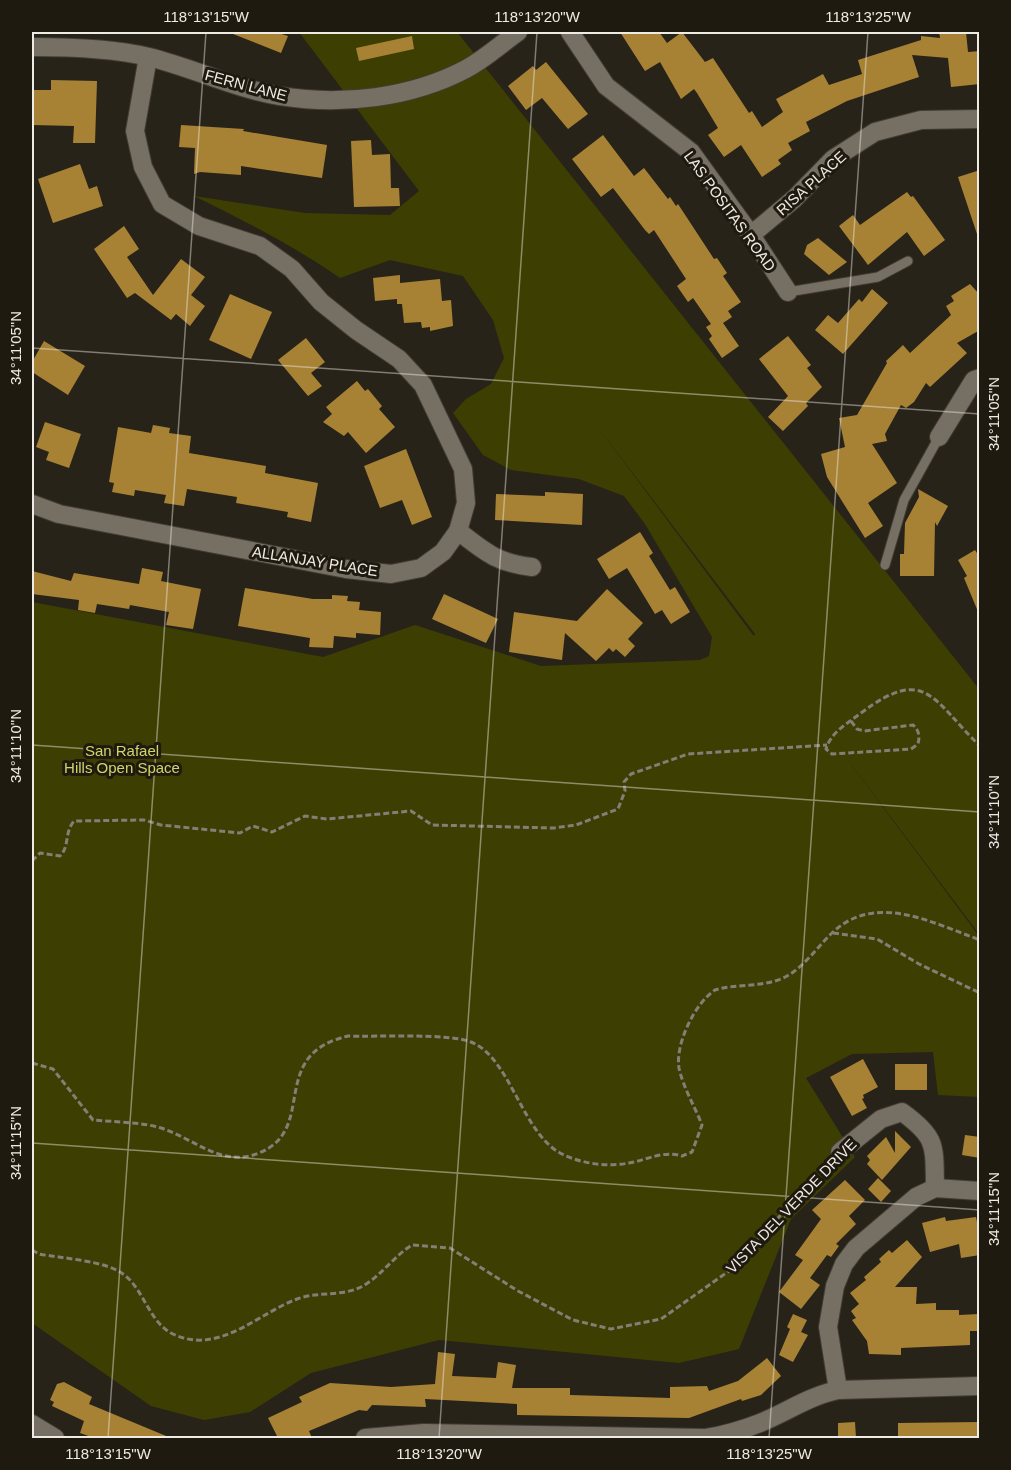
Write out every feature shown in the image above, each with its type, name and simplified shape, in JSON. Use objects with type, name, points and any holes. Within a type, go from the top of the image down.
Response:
[{"type":"street","name":"FERN LANE","points":[[32,47],[64,39],[148,57],[279,96],[321,100],[392,95],[421,88],[467,68],[518,32]]},
{"type":"street","name":"LAS POSITAS ROAD","points":[[570,32],[606,86],[691,152],[751,235],[788,292]]},
{"type":"street","name":"ALLANJAY PLACE","points":[[32,504],[82,518],[346,569],[391,574],[421,568],[443,552],[458,531],[466,503],[463,469],[423,385],[399,359],[356,330],[321,302],[292,269],[260,246],[199,226],[162,204],[142,167],[135,130],[148,57]]},
{"type":"street","name":"RISA PLACE","points":[[751,235],[794,199],[833,159],[875,132],[921,120],[980,119]]},
{"type":"street","points":[[939,437],[974,380],[980,378]]},
{"type":"street","points":[[458,531],[491,557],[508,564],[532,567]]},
{"type":"street","name":"VISTA DEL VERDE DRIVE","points":[[840,1152],[881,1119],[902,1112],[920,1125],[933,1143],[936,1188]]},
{"type":"street","points":[[838,1390],[828,1327],[833,1295],[844,1264],[856,1248],[916,1197],[936,1188],[980,1191]]},
{"type":"street","points":[[365,1438],[424,1432],[705,1438],[732,1434],[818,1394],[838,1390],[980,1386]]},
{"type":"street","points":[[32,1424],[55,1438]]},
{"type":"lane","points":[[788,292],[878,277],[908,261]]},
{"type":"lane","points":[[885,565],[904,500],[939,437]]},
{"type":"path","points":[[851,721],[857,729],[864,731],[913,725],[918,729],[918,744],[910,749],[832,754],[826,749],[829,739],[851,721],[893,692],[914,688],[931,696],[980,746]]},
{"type":"path","points":[[32,861],[40,853],[60,856],[65,850],[67,829],[74,821],[144,820],[161,825],[240,833],[253,826],[272,832],[304,816],[327,819],[411,811],[432,825],[554,828],[576,825],[618,809],[625,791],[624,782],[631,774],[688,754],[828,745]]},
{"type":"path","points":[[32,1063],[53,1069],[93,1120],[160,1128],[224,1157],[242,1159],[276,1144],[289,1127],[300,1071],[308,1058],[332,1040],[348,1036],[471,1042],[497,1065],[537,1132],[564,1156],[597,1164],[626,1164],[669,1152],[682,1156],[692,1152],[702,1125],[679,1067],[680,1047],[692,1018],[708,995],[724,987],[784,978],[844,923],[885,911],[928,920],[980,940]]},
{"type":"path","points":[[833,933],[877,939],[919,964],[980,993]]},
{"type":"path","name":"VISTA DEL VERDE DRIVE","points":[[32,1250],[39,1254],[115,1269],[134,1285],[152,1315],[169,1332],[190,1340],[228,1336],[264,1314],[299,1298],[349,1293],[364,1285],[412,1245],[450,1248],[518,1291],[573,1320],[611,1329],[661,1318],[729,1271],[840,1152]]},
{"type":"green space","name":"San Rafael Hills Open Space","points":[[299,32],[457,32],[979,689],[979,934],[838,747],[979,936],[979,1097],[938,1095],[933,1052],[852,1054],[806,1078],[855,1157],[791,1219],[739,1349],[679,1363],[439,1340],[311,1373],[250,1412],[204,1420],[151,1406],[32,1323],[32,602],[323,657],[415,625],[541,666],[700,660],[709,656],[712,637],[645,524],[624,496],[579,479],[511,470],[483,455],[453,413],[466,399],[491,384],[504,358],[493,320],[463,276],[390,260],[340,278],[269,234],[194,196],[305,213],[390,215],[419,191]],"holes":[[[597,426],[755,634],[753,635]]]},
{"type":"building","points":[[228,32],[275,32],[288,36],[281,53]]},
{"type":"building","points":[[620,32],[659,32],[667,43],[682,32],[705,62],[713,58],[749,113],[752,111],[762,127],[783,112],[776,99],[823,74],[829,85],[862,74],[858,60],[921,40],[921,36],[940,38],[939,32],[966,32],[968,52],[980,51],[980,84],[951,87],[948,58],[912,55],[919,77],[847,101],[806,122],[810,131],[788,143],[792,150],[778,160],[781,164],[762,177],[741,145],[724,157],[708,135],[718,128],[694,89],[681,99],[660,62],[645,71]]},
{"type":"building","points":[[412,36],[414,49],[359,61],[356,48]]},
{"type":"building","points":[[546,62],[588,114],[568,129],[542,98],[526,110],[508,86],[533,66],[536,70]]},
{"type":"building","points":[[51,80],[97,81],[95,143],[73,143],[74,126],[32,125],[32,90],[51,90]]},
{"type":"building","points":[[181,125],[244,129],[243,131],[327,145],[322,178],[241,166],[241,175],[200,172],[194,174],[195,148],[179,147]]},
{"type":"building","points":[[603,135],[634,176],[644,168],[668,199],[670,197],[676,206],[678,204],[714,259],[717,258],[727,273],[723,276],[741,302],[728,311],[732,317],[723,323],[739,346],[722,358],[709,339],[712,336],[706,327],[711,324],[693,298],[688,302],[677,286],[686,279],[654,230],[649,234],[645,230],[613,188],[601,197],[572,159]]},
{"type":"building","points":[[371,140],[372,155],[390,154],[391,188],[399,188],[400,206],[354,207],[351,141]]},
{"type":"building","points":[[80,164],[89,189],[97,186],[103,206],[53,223],[38,179]]},
{"type":"building","points":[[980,170],[980,233],[977,234],[958,177]]},
{"type":"building","points":[[907,192],[911,197],[913,196],[945,240],[924,256],[907,232],[868,265],[839,226],[853,215],[860,225]]},
{"type":"building","points":[[124,226],[139,249],[127,257],[153,295],[181,259],[205,277],[191,295],[205,306],[190,326],[176,314],[171,320],[135,293],[127,298],[94,249]]},
{"type":"building","points":[[818,238],[847,262],[829,275],[804,254],[807,245]]},
{"type":"building","points":[[400,275],[400,283],[440,279],[442,301],[451,300],[453,326],[430,331],[430,327],[422,328],[421,322],[404,323],[402,304],[397,304],[397,299],[375,301],[373,278]]},
{"type":"building","points":[[970,284],[980,295],[980,330],[957,343],[967,353],[930,387],[926,383],[914,402],[906,408],[901,405],[885,434],[887,441],[872,444],[897,483],[868,503],[883,526],[865,538],[827,477],[821,454],[845,447],[839,418],[857,415],[887,363],[886,361],[903,345],[910,353],[951,315],[946,306],[954,301],[951,296]]},
{"type":"building","points":[[872,289],[888,303],[843,354],[815,330],[828,315],[838,323],[859,299],[862,302]]},
{"type":"building","points":[[230,294],[272,312],[251,359],[209,340]]},
{"type":"building","points":[[788,336],[811,365],[807,368],[822,387],[806,403],[808,406],[783,431],[768,417],[788,396],[759,359]]},
{"type":"building","points":[[306,338],[325,362],[311,373],[322,386],[308,396],[278,360]]},
{"type":"building","points":[[44,341],[85,366],[68,395],[32,372],[32,362]]},
{"type":"building","points":[[357,381],[365,391],[368,389],[382,406],[379,409],[395,427],[366,453],[348,432],[344,436],[323,422],[332,414],[326,407]]},
{"type":"building","points":[[45,422],[81,434],[69,468],[46,460],[49,452],[36,447]]},
{"type":"building","points":[[153,425],[170,428],[169,433],[191,436],[189,453],[266,466],[265,473],[318,483],[311,522],[287,517],[288,512],[236,503],[237,497],[187,489],[184,506],[164,503],[166,495],[135,490],[134,496],[112,492],[114,483],[109,482],[118,427],[151,433]]},
{"type":"building","points":[[406,449],[432,517],[412,525],[402,500],[380,508],[364,466]]},
{"type":"building","points":[[918,489],[948,506],[937,526],[935,522],[934,576],[900,576],[900,554],[904,554],[905,523],[919,497]]},
{"type":"building","points":[[545,492],[583,494],[582,525],[495,520],[496,494],[545,496]]},
{"type":"building","points":[[640,532],[653,553],[649,556],[670,590],[675,587],[690,612],[671,624],[662,610],[655,614],[627,568],[609,579],[597,559]]},
{"type":"building","points":[[975,550],[980,558],[979,614],[964,578],[967,576],[958,560]]},
{"type":"building","points":[[142,568],[163,572],[161,581],[201,589],[193,629],[166,625],[169,612],[130,605],[129,609],[97,604],[95,613],[78,610],[79,600],[32,594],[32,571],[71,581],[74,573],[139,584]]},
{"type":"building","points":[[245,588],[313,599],[332,599],[332,595],[348,596],[347,601],[360,602],[359,610],[381,612],[380,635],[356,633],[356,638],[334,636],[333,648],[309,647],[310,638],[238,626]]},
{"type":"building","points":[[607,589],[643,623],[628,639],[635,646],[625,657],[616,649],[613,652],[609,648],[596,661],[565,633],[562,660],[509,652],[514,612],[577,621]]},
{"type":"building","points":[[444,594],[498,619],[486,643],[432,619]]},
{"type":"building","points":[[863,1059],[878,1087],[863,1095],[862,1099],[867,1108],[852,1116],[830,1077]]},
{"type":"building","points":[[895,1064],[927,1064],[927,1090],[895,1090]]},
{"type":"building","points":[[895,1131],[911,1147],[882,1180],[867,1164],[870,1160],[867,1156],[886,1137],[895,1153]]},
{"type":"building","points":[[965,1135],[980,1137],[980,1158],[962,1155]]},
{"type":"building","points":[[878,1178],[891,1191],[881,1202],[868,1189]]},
{"type":"building","points":[[845,1180],[865,1200],[849,1216],[856,1224],[836,1244],[839,1246],[831,1257],[827,1255],[810,1278],[820,1285],[801,1309],[779,1292],[803,1260],[795,1255],[821,1219],[812,1210]]},
{"type":"building","points":[[945,1217],[946,1221],[976,1217],[977,1222],[980,1222],[980,1255],[961,1258],[959,1244],[930,1252],[922,1223]]},
{"type":"building","points":[[907,1240],[922,1257],[895,1287],[917,1287],[916,1304],[936,1303],[936,1310],[959,1310],[959,1315],[979,1314],[979,1331],[970,1331],[970,1345],[901,1348],[901,1355],[869,1354],[867,1341],[852,1320],[856,1318],[851,1311],[859,1304],[850,1293],[866,1280],[864,1277],[881,1262],[879,1259],[889,1250],[892,1253]]},
{"type":"building","points":[[793,1314],[807,1320],[801,1332],[808,1335],[793,1362],[779,1355],[790,1329],[787,1327]]},
{"type":"building","points":[[438,1352],[455,1354],[452,1376],[496,1378],[498,1362],[516,1365],[512,1388],[570,1388],[570,1395],[670,1398],[670,1387],[707,1386],[709,1391],[738,1381],[767,1358],[781,1376],[761,1395],[742,1401],[741,1399],[689,1418],[517,1415],[517,1404],[425,1399],[426,1407],[372,1405],[367,1411],[359,1410],[309,1431],[312,1438],[278,1438],[268,1418],[302,1402],[299,1397],[330,1383],[391,1387],[435,1384]]},
{"type":"building","points":[[64,1382],[92,1397],[89,1404],[171,1438],[94,1438],[80,1433],[84,1421],[52,1406],[54,1402],[50,1400],[57,1384]]},
{"type":"building","points":[[855,1422],[856,1438],[838,1438],[838,1423]]},
{"type":"building","points":[[980,1422],[980,1438],[898,1438],[898,1423]]}]
